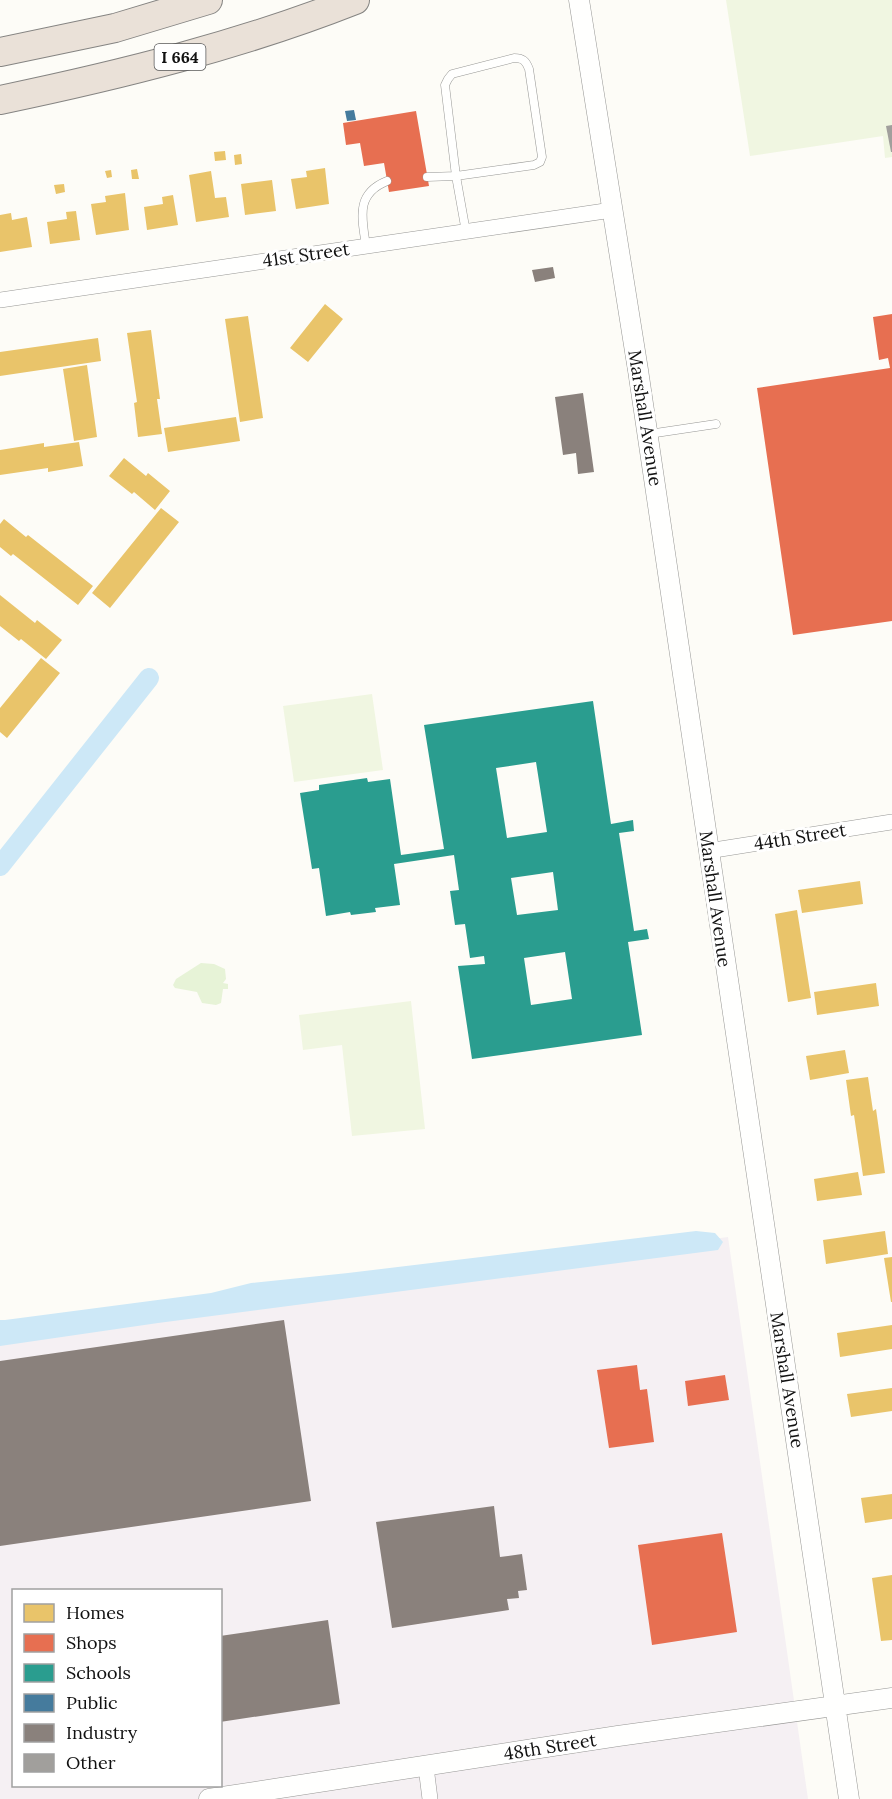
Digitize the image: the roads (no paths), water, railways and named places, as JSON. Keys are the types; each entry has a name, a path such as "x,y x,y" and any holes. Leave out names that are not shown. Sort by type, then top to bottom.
{"highway":[{"name":"I 664","path":"0,52 115,28 208,0"},
{"name":"I 664","path":"0,100 81,83 175,59 355,0"}],"street":[{"name":"Marshall Avenue","path":"579,0 648,435 849,1799"},
{"name":"41st Street","path":"0,300 612,210"},
{"name":"44th Street","path":"708,851 892,822"},
{"name":"48th Street","path":"209,1799 618,1736 892,1698"},
{"path":"426,1767 430,1799"}],"lane":[{"path":"427,177 456,176 534,165 540,162 542,157 526,62 521,58 514,58 452,74 445,85 456,176 466,231"},
{"path":"366,246 362,212 364,201 375,186 387,181"},
{"path":"648,435 716,424"}],"water":[{"path":"696,1231 715,1233 723,1242 718,1250 158,1323 0,1346 0,1320 211,1293 251,1283"}],"waterway":[{"path":"0,866 149,678"}]}
